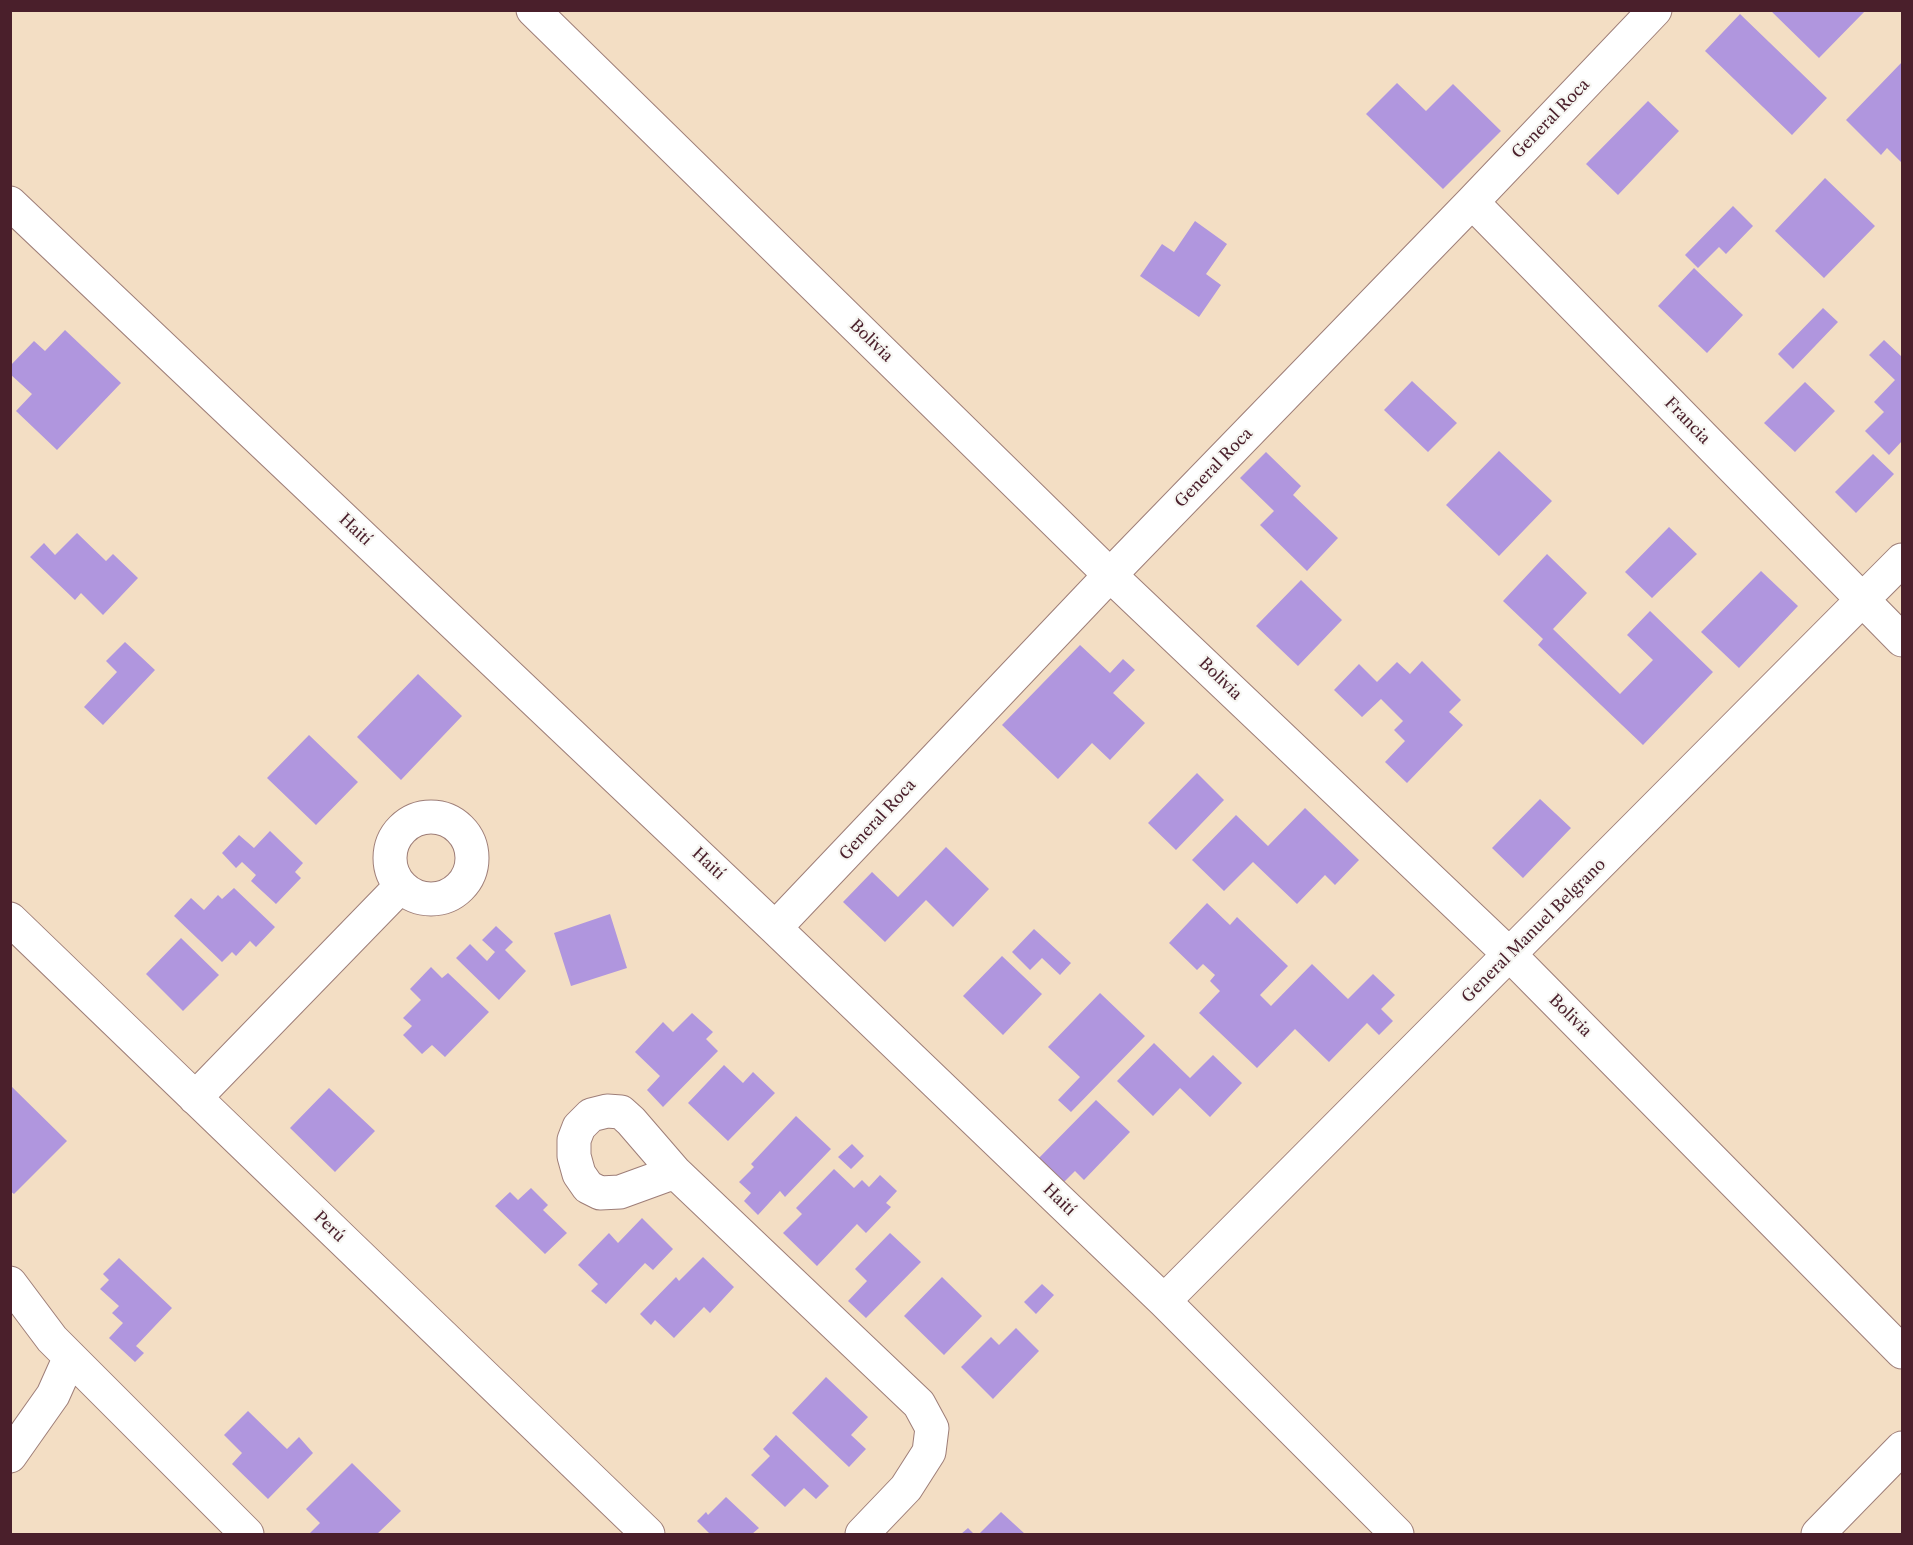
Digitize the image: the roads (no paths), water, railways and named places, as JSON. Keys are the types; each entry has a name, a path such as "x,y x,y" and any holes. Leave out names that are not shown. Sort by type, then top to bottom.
{"street":[{"name":"Bolivia","path":"533,10 1110,575 1510,955 1902,1352"},
{"name":"General Roca","path":"775,928 1110,575 1655,10"},
{"name":"Francia","path":"1472,202 1902,640"},
{"name":"Haití","path":"10,203 775,928 1164,1301 1397,1534"},
{"name":"General Manuel Belgrano","path":"1164,1301 1902,560"},
{"path":"195,1098 400,887"},
{"name":"Perú","path":"10,919 648,1534"},
{"path":"675,1172 919,1404 932,1428 928,1452 906,1488 862,1534"},
{"path":"10,1283 52,1339 247,1534"},
{"path":"10,1456 53,1395 70,1356"},
{"path":"1818,1534 1902,1448"}]}
